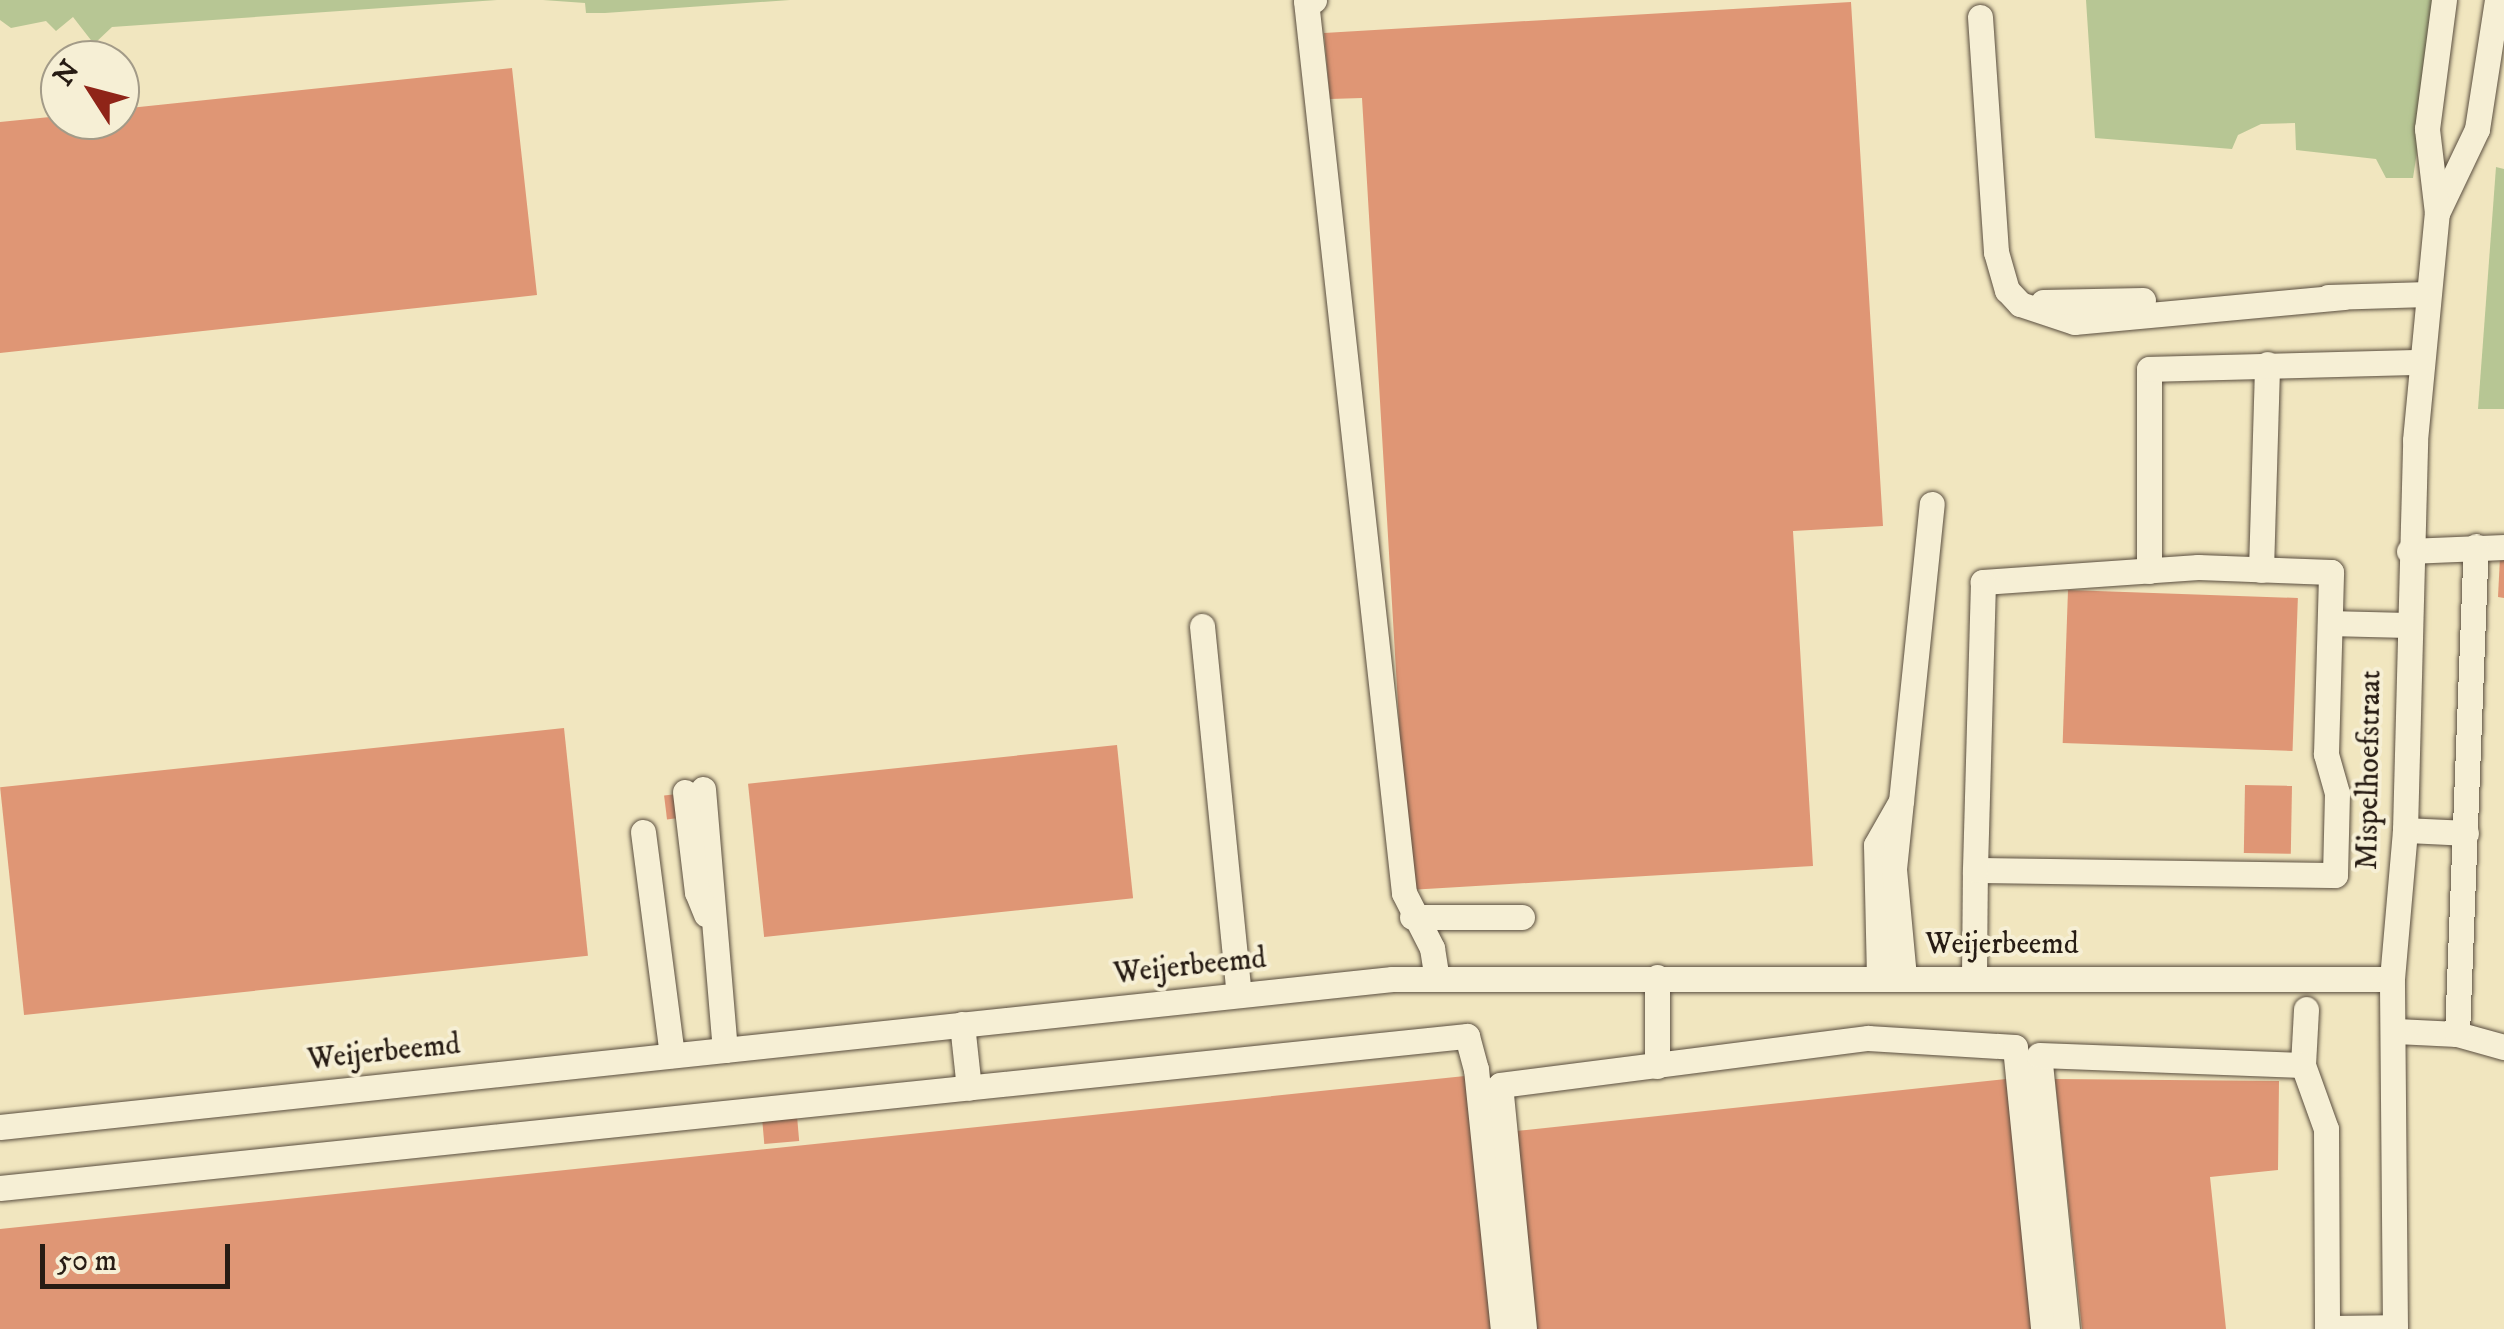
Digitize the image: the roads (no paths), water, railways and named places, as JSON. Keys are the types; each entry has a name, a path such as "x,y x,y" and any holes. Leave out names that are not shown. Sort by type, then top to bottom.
{"street":[{"path":"1314,0 1306,0 1404,892 1436,978"},
{"name":"Mispelhoefstraat","path":"2395,1328 2396,1031 2392,979 2404,830 2409,551 2421,362 2438,212 2427,129 2444,0"},
{"name":"Mispelhoefstraat","path":"2438,212 2477,129 2497,0"},
{"path":"1980,17 2000,270 2026,298 2046,303 2428,294"},
{"path":"2149,570 2149,369 2421,362"},
{"path":"2261,570 2268,364"},
{"path":"1892,977 1894,869 1932,504"},
{"path":"2457,1034 2476,546"},
{"path":"2409,551 2504,547"},
{"path":"1974,977 1975,870 1983,582 2149,570 2331,572 2326,754 2337,792 2335,875 1975,870"},
{"path":"2330,623 2406,626"},
{"path":"1202,626 1239,994"},
{"path":"694,791 716,934 725,1050"},
{"path":"2404,830 2466,832"},
{"path":"652,831 652,914 672,1054"},
{"path":"1656,1066 1657,977"},
{"name":"Weijerbeemd","path":"0,1126 1239,994 1436,978 2392,979"},
{"path":"2306,1009 2303,1065 2326,1129 2327,1328 2395,1328"},
{"path":"955,1025 962,1089"},
{"path":"2396,1031 2457,1034 2504,1047"},
{"path":"0,1188 1467,1036 1503,1329"},
{"path":"1524,1329 1500,1086 1868,1038 2014,1046 2043,1329"},
{"path":"2068,1329 2040,1054 2303,1065"}]}
